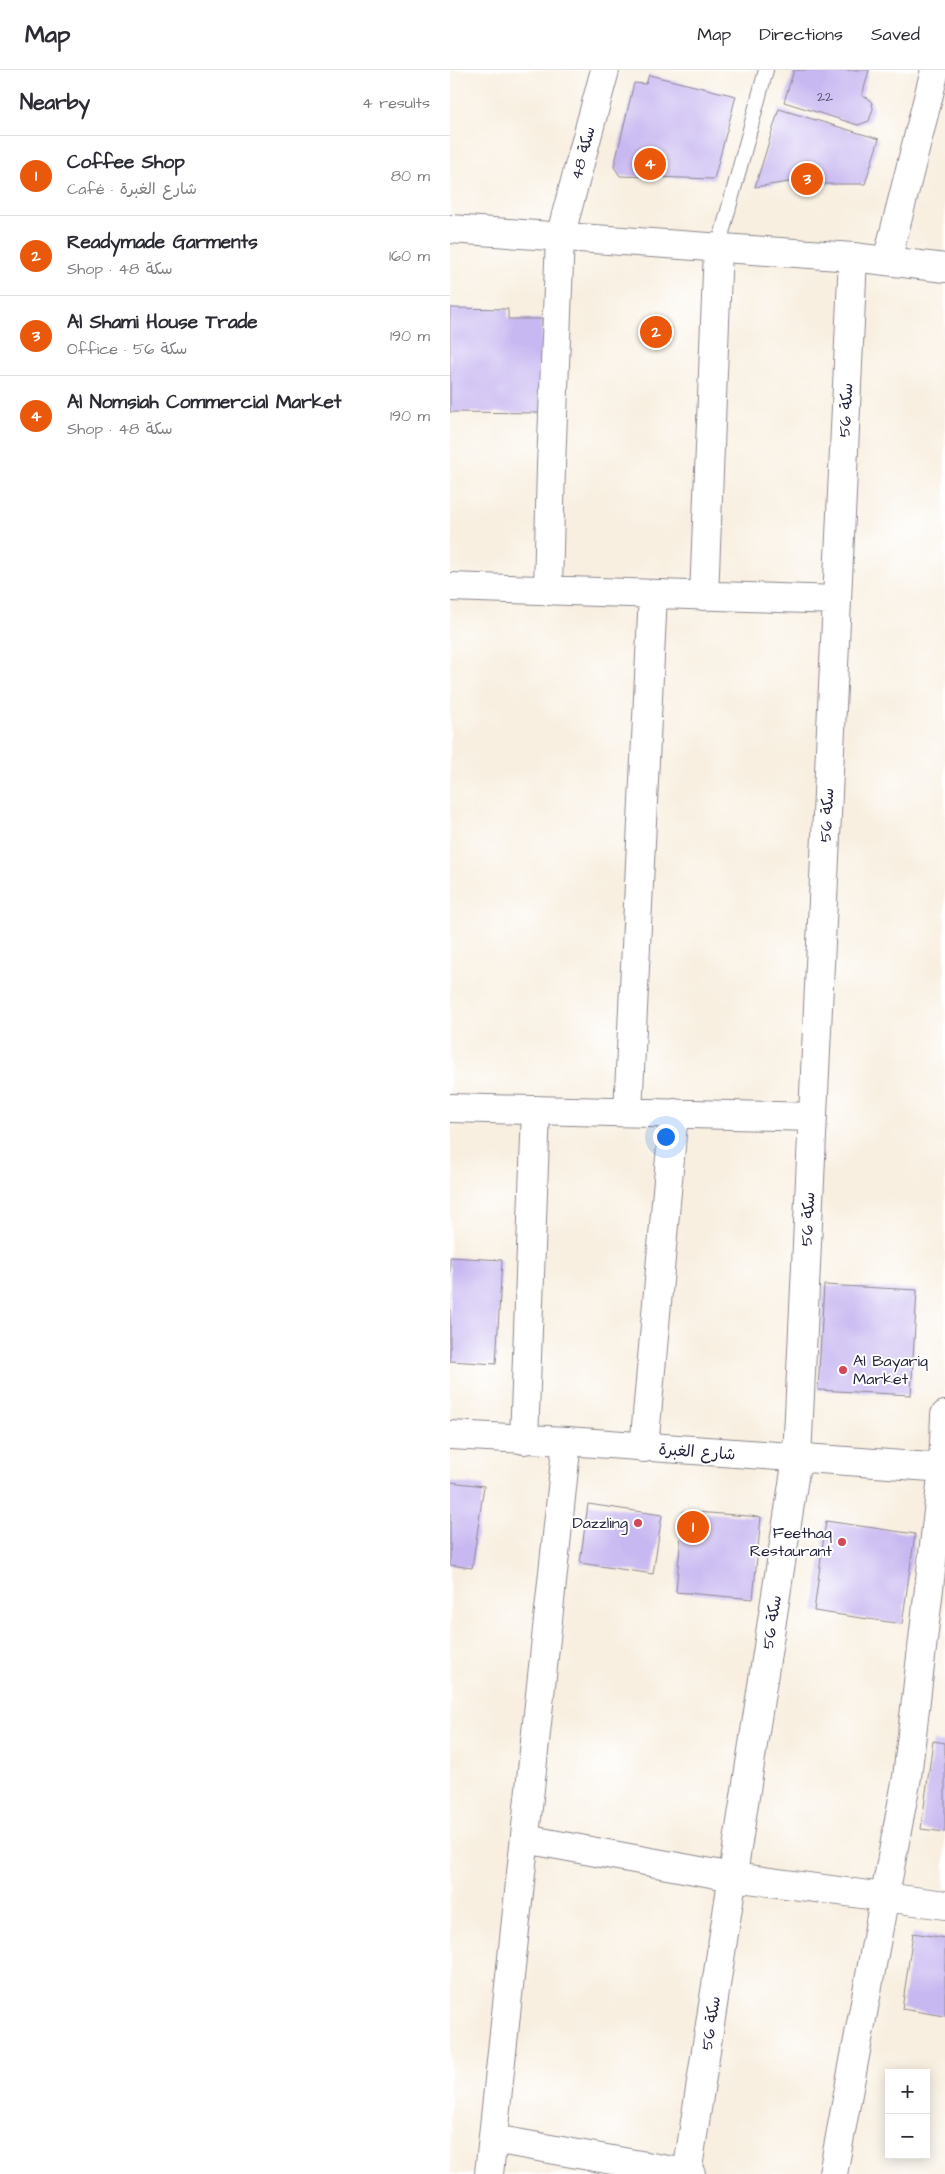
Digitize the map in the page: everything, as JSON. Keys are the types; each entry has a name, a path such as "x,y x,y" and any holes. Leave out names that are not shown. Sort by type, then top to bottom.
{"street":[{"name":"سكة 48","path":"548,591 560,237 605,70"},
{"path":"887,261 935,70"},
{"path":"450,229 853,257 945,268"},
{"path":"704,596 718,248"},
{"name":"سكة 56","path":"689,2174 797,1458 853,257"},
{"path":"450,587 837,600"},
{"path":"628,1112 653,594"},
{"path":"450,1108 813,1117"},
{"path":"524,1440 536,1110"},
{"path":"644,1448 674,1113"},
{"path":"833,2174 907,1777 944,1468 945,1416"},
{"name":"شارع الغبرة","path":"450,1435 567,1441 944,1468"},
{"path":"489,2174 567,1441"},
{"path":"525,1838 733,1877 945,1905"},
{"path":"493,2139 689,2174"}],"lane":[{"path":"718,248 766,70"}],"building":[{"path":"794,70 869,70 862,96 868,98 872,103 873,109 869,121 858,125 784,102"},
{"path":"649,75 736,96 714,179 620,176 614,167 634,83 646,84"},
{"path":"779,109 879,139 865,184 819,184 815,189 795,185 796,181 755,187"},
{"path":"450,308 508,309 508,319 542,319 542,413 450,412"},
{"path":"450,1257 502,1260 496,1364 450,1361"},
{"path":"824,1285 917,1290 911,1395 818,1390"},
{"path":"450,1482 484,1486 472,1568 450,1565"},
{"path":"588,1504 662,1515 653,1574 580,1563"},
{"path":"683,1511 761,1517 753,1599 676,1592"},
{"path":"826,1521 915,1534 902,1624 814,1611"},
{"path":"933,1741 945,1743 945,1832 921,1829"},
{"path":"913,1933 945,1938 945,2016 902,2009"}],"place":[{"name":"Al Nomsiah Commercial Market","path":"650,164"},
{"name":"Al Shami House Trade","path":"807,179"},
{"name":"Readymade Garments","path":"656,332"},
{"name":"Al Bayariq Market","path":"843,1370"},
{"name":"Dazzling","path":"638,1523"},
{"name":"Coffee Shop","path":"693,1527"},
{"name":"Feethaq Restaurant","path":"842,1542"}]}
